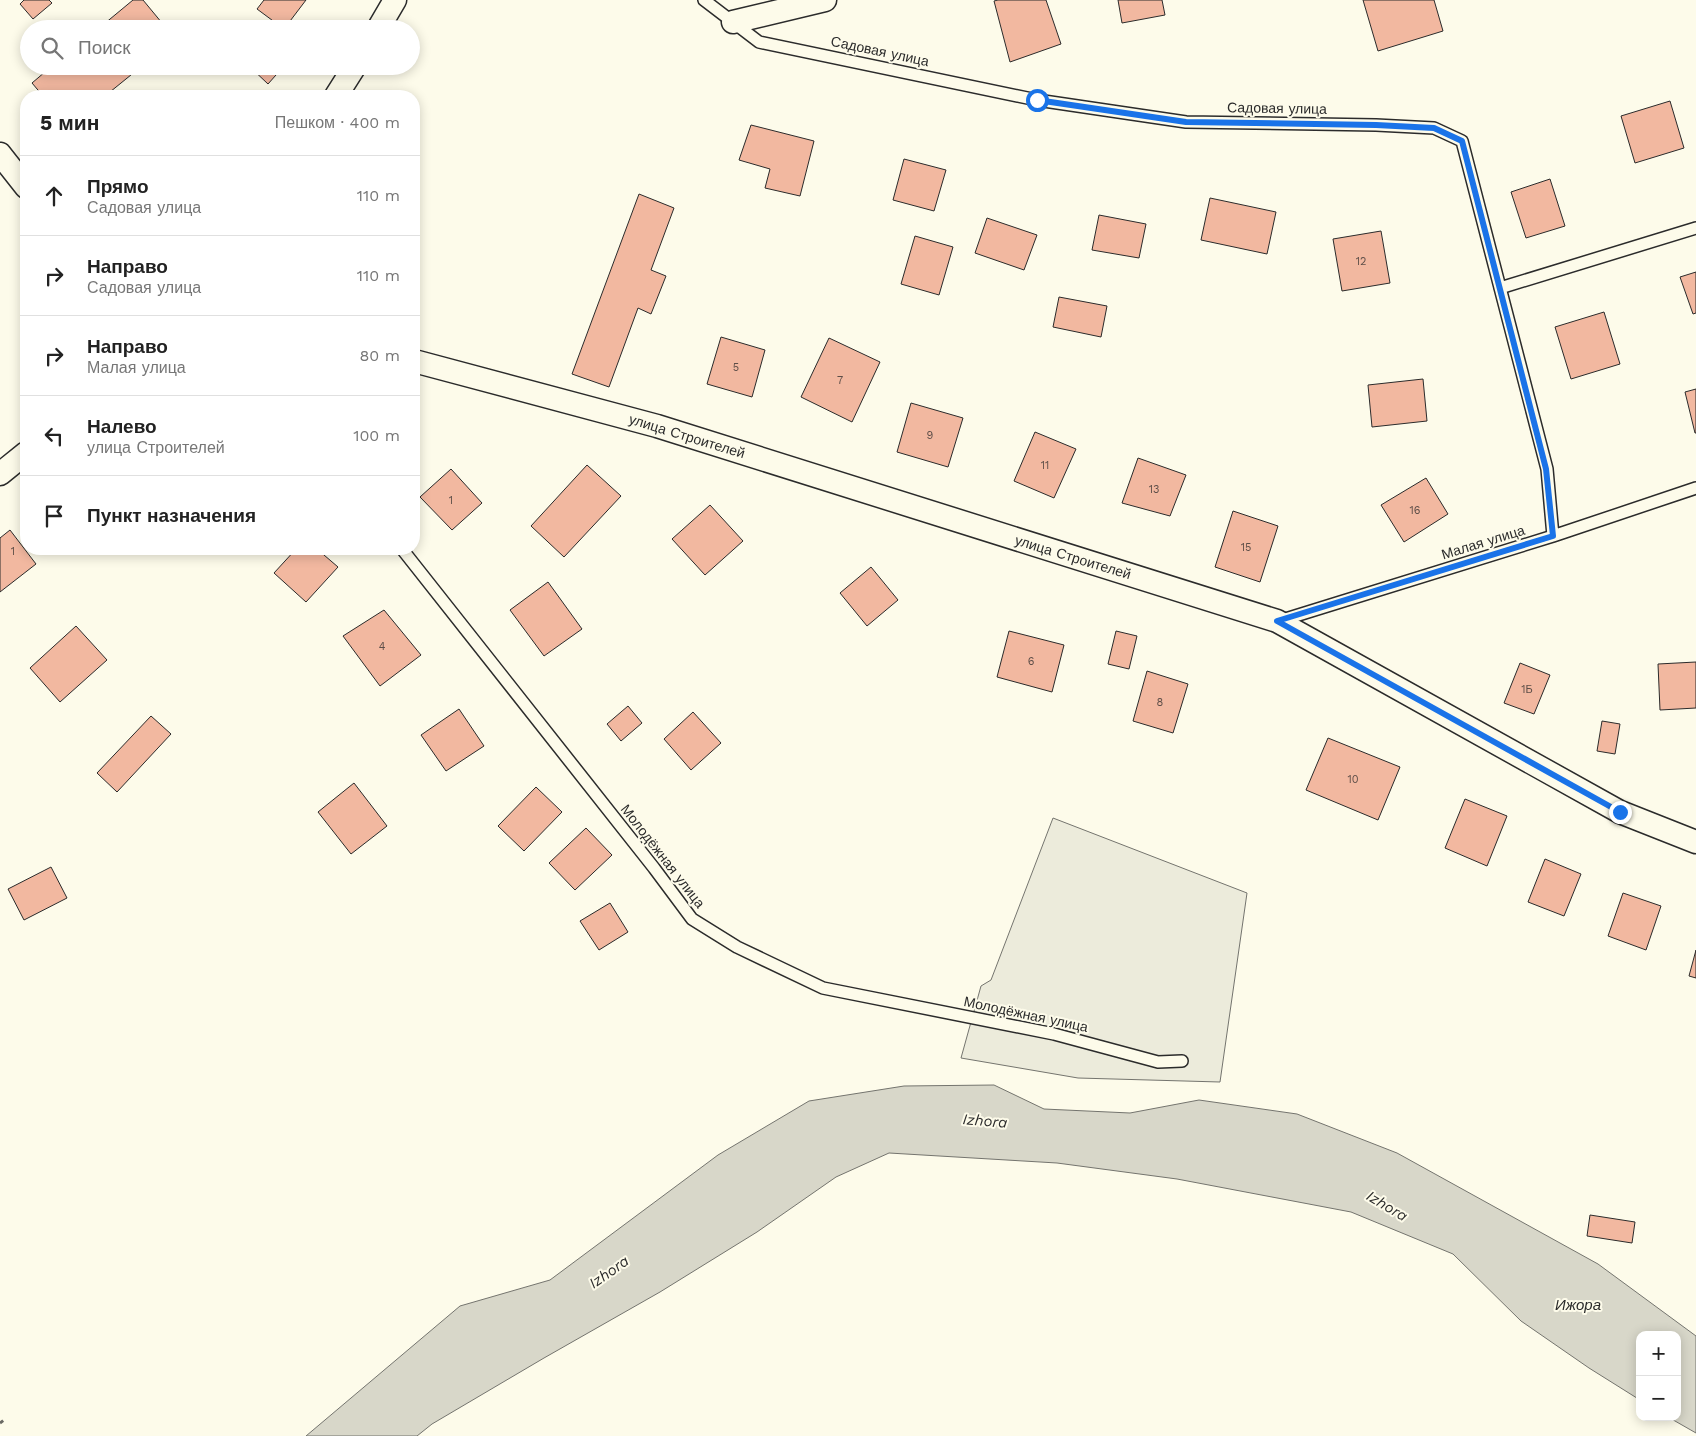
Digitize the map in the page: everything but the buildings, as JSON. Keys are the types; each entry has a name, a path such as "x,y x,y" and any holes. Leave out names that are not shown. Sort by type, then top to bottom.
{"street":[{"path":"383,20 395,0"},
{"path":"732,22 825,0"},
{"path":"340,90 349,75"},
{"path":"0,154 20,179"},
{"name":"улица Строителей","path":"420,363 657,426 1277,621 1620,812 1696,842"},
{"path":"0,474 20,457"}],"lane":[{"name":"Садовая улица","path":"704,0 759,42 1037,100 1186,122 1376,125 1434,128 1462,141 1546,469 1553,536"},
{"path":"1500,288 1696,228"},
{"name":"Малая улица","path":"1277,621 1553,536 1696,488"},
{"name":"Молодёжная улица","path":"407,555 654,868 692,919 737,947 822,988 1054,1034 1158,1062 1182,1061"}],"path":[{"path":"0,1423 4,1420"}],"shaded area":[{"path":"1053,818 1247,893 1220,1082 1078,1078 961,1058 981,986 991,980"}],"water":[{"name":"Ижора","path":"994,1085 1044,1109 1130,1113 1199,1100 1297,1114 1397,1153 1598,1264 1696,1336 1696,1433 1675,1421 1681,1421 1681,1331 1636,1331 1636,1397 1521,1321 1453,1254 1351,1212 1177,1179 1057,1163 889,1153 836,1177 757,1232 660,1292 432,1424 417,1436 306,1436 460,1306 550,1280 718,1155 809,1101 904,1086"}],"route":[{"path":"1037,100 1186,122 1376,125 1434,128 1462,141 1546,469 1553,536 1277,621 1620,812"}],"water label":[{"name":"Izhora","path":"985,1121"},
{"name":"Izhora","path":"1387,1206"},
{"name":"Izhora","path":"609,1272"}]}
